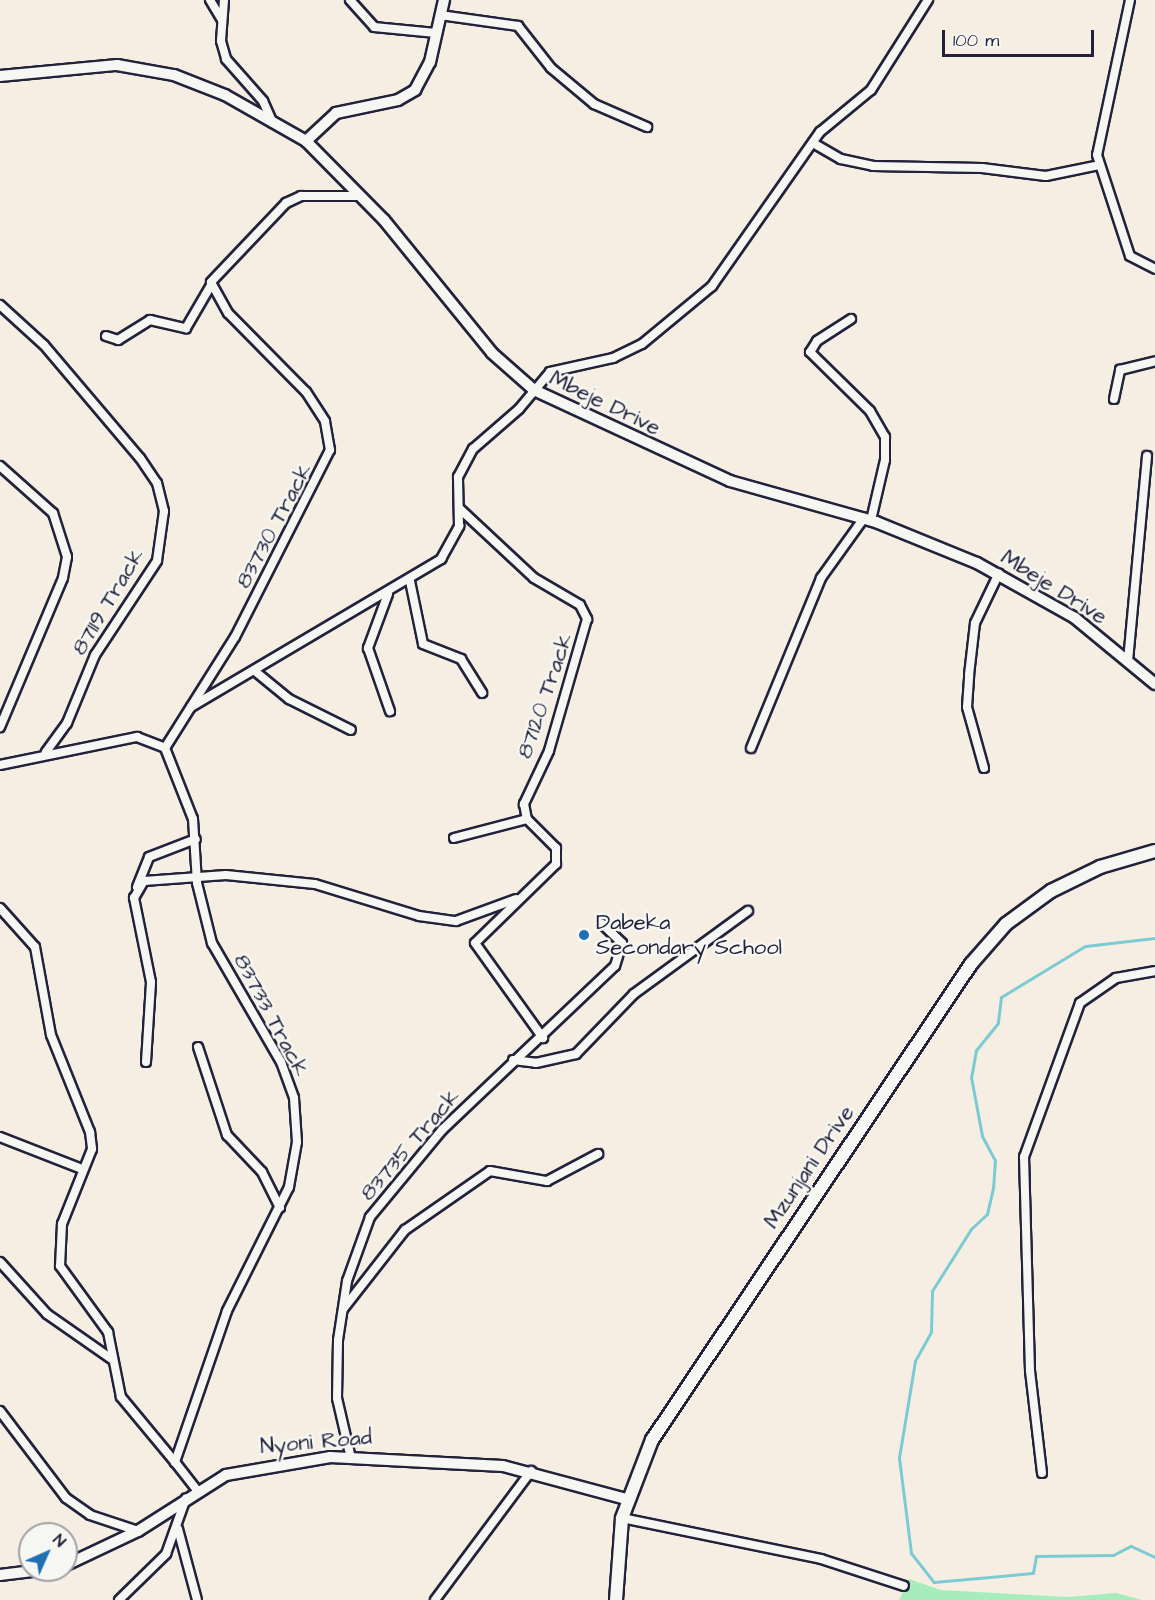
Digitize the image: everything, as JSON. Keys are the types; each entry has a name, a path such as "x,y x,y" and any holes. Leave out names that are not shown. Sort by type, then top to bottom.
{"main road":[{"name":"Mzunjani Drive","path":"616,1600 622,1518 626,1499 670,1413 987,944 1051,891 1100,867 1155,851"}],"street":[{"path":"210,0 222,20"},
{"path":"224,0 222,20 226,59 263,101 273,123"},
{"path":"350,0 374,27 436,33"},
{"path":"306,141 336,113 398,100 415,90 425,75 444,0"},
{"path":"191,707 256,672 410,581 449,549 460,509 460,468 550,372 613,358 642,344 694,303 727,271 813,143 871,90 928,0"},
{"path":"1130,0 1118,76 1097,147 1099,165 1130,256 1155,269"},
{"path":"440,15 518,26 551,68 594,104 647,127"},
{"name":"Mbeje Drive","path":"0,76 94,64 151,69 225,95 306,141 360,196 492,353 534,390 730,481 867,519 999,573 1075,618 1155,684"},
{"path":"813,143 842,159 873,166 982,168 1046,176 1099,165"},
{"path":"106,336 118,340 150,320 186,328 222,264 286,203 301,196 360,196"},
{"name":"83730 Track","path":"165,748 236,637 330,450 325,421 306,392 210,287"},
{"name":"87119 Track","path":"0,305 44,345 140,458 157,483 164,511 157,561 100,645 67,723 46,752"},
{"path":"751,748 825,570 867,519 885,460 885,437 870,411 810,352 817,341 851,319"},
{"path":"1114,399 1120,370 1155,361"},
{"path":"1128,660 1147,456"},
{"path":"0,466 53,513 67,557 63,578 0,727"},
{"name":"87120 Track","path":"460,509 534,578 580,605 587,620 549,751 524,804 527,819"},
{"path":"984,768 968,707 970,664 975,623 999,573"},
{"path":"410,581 423,644 461,659 482,693"},
{"path":"388,594 368,648 390,711"},
{"path":"256,672 290,699 351,730"},
{"path":"0,765 46,752 137,737 165,748"},
{"name":"83733 Track","path":"165,748 196,839 196,877 213,943 281,1062 294,1098 296,1154 280,1208 227,1311 176,1462"},
{"path":"454,838 527,819 551,839 558,857 475,947 543,1038"},
{"path":"146,1062 151,982 135,906 137,887 149,857 196,839"},
{"path":"137,887 151,879 196,877 315,884 419,916 456,921 525,895"},
{"path":"0,908 35,946 51,1035 90,1132 92,1149 82,1169 62,1224 60,1266 108,1332 121,1397 198,1491"},
{"path":"513,1060 536,1063 576,1054 634,994 748,911"},
{"name":"83735 Track","path":"350,1454 336,1383 341,1312 359,1242 382,1198 513,1060 543,1038 621,956 622,943 602,924"},
{"path":"1042,1473 1030,1371 1024,1157 1080,1003 1116,978 1155,971"},
{"path":"198,1047 223,1127 268,1180 280,1208"},
{"path":"0,1137 82,1169"},
{"path":"341,1312 405,1230 490,1171 547,1181 598,1154"},
{"path":"0,1262 47,1314 113,1360"},
{"path":"0,1411 66,1498 90,1515 138,1531"},
{"name":"Nyoni Road","path":"78,1559 138,1531 198,1491 245,1469 350,1454 531,1471 626,1499"},
{"path":"435,1600 531,1471"},
{"path":"119,1600 159,1564 178,1529 186,1498"},
{"path":"622,1518 821,1559 904,1586"},
{"path":"178,1529 197,1600"},
{"path":"0,1575 18,1573"}],"green space":[{"path":"909,1579 941,1590 1068,1597 1116,1593 1142,1600 899,1600"}],"waterway":[{"path":"1155,938 1085,946 1001,997 998,1023 976,1050 971,1077 982,1136 995,1160 993,1188 987,1214 971,1229 932,1291 931,1332 915,1361 899,1458 911,1553 934,1582 1033,1573 1036,1556 1113,1555 1131,1546 1155,1557"}],"place":[{"name":"Dabeka Secondary School","path":"584,935"}]}
